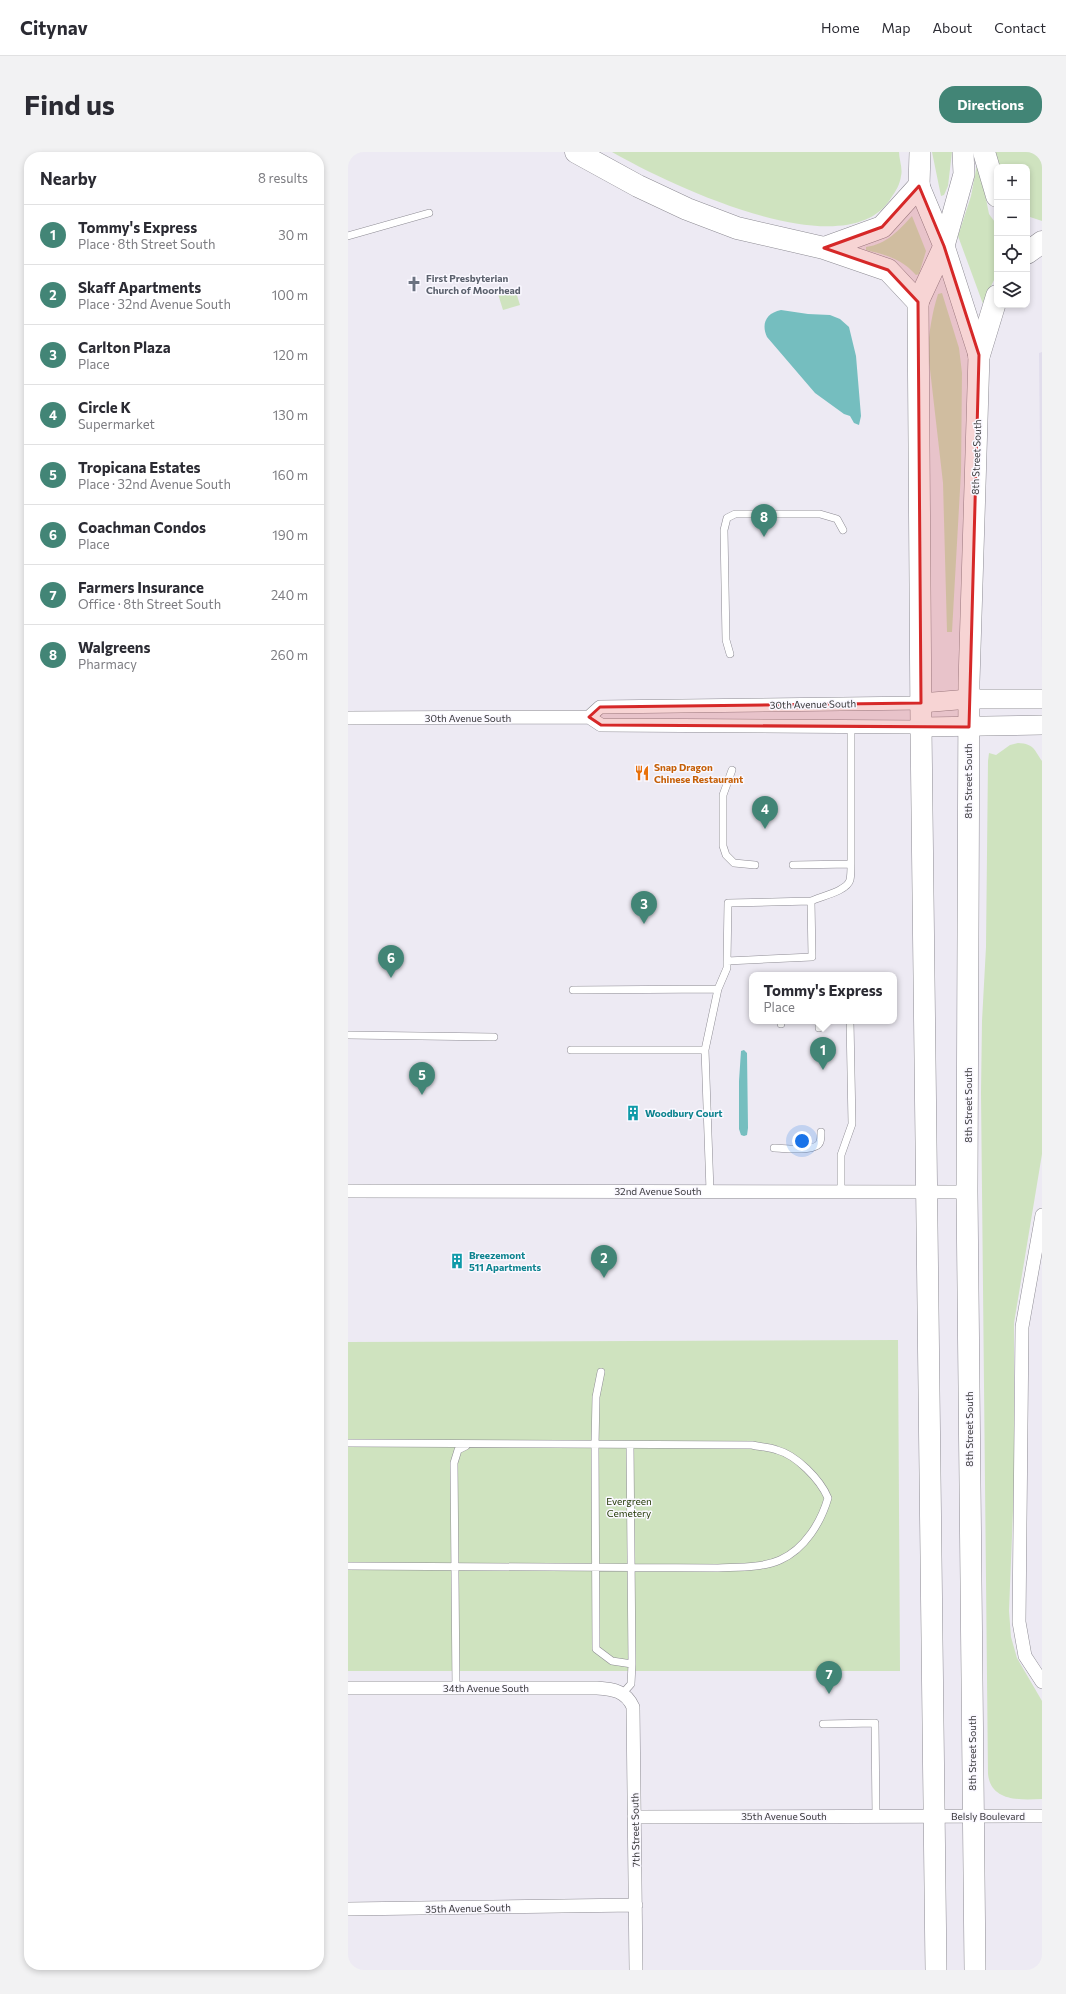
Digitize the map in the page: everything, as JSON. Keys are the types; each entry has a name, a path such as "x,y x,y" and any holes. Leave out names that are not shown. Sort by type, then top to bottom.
{"highway":[{"path":"576,152 638,186 687,209 737,228 824,248 888,270 918,302"},
{"path":"984,152 994,186"},
{"path":"824,248 882,227 919,186"},
{"path":"1030,231 1042,235"},
{"path":"1030,251 1042,242"},
{"path":"979,356 994,306"}],"main road":[{"name":"8th Street South","path":"920,152 919,186 944,246 979,356 968,699 967,1192 972,1817 975,1970"},
{"path":"936,1970 933,1816 928,1192 921,727 918,302 944,246 964,174 963,152"}],"street":[{"name":"30th Avenue South","path":"589,717 600,707 921,703 968,699 1042,699"},
{"path":"731,706 731,727"},
{"name":"30th Avenue South","path":"348,718 589,717 601,725 731,727 968,727 1042,725"},
{"name":"32nd Avenue South","path":"348,1191 967,1192"},
{"path":"1042,1215 1022,1327 1019,1614 1025,1656 1042,1682"},
{"name":"34th Avenue South","path":"348,1688 597,1688 610,1689 623,1693"},
{"name":"7th Street South","path":"623,1693 630,1699 633,1707 636,1970"},
{"name":"35th Avenue South","path":"634,1817 933,1816"},
{"name":"Belsly Boulevard","path":"933,1816 1042,1816"},
{"name":"35th Avenue South","path":"348,1909 636,1905"}],"lane":[{"path":"348,236 429,213"},
{"path":"730,654 726,640 724,530 727,518 735,514 820,514 836,519 843,530"},
{"path":"710,1191 705,1050 718,989 727,968 728,903 812,901 825,894 840,891 850,881 852,726"},
{"path":"732,770 723,795 723,846 726,855 734,863 755,865"},
{"path":"793,865 851,864"},
{"path":"727,961 812,957 812,901"},
{"path":"573,990 718,989"},
{"path":"841,1192 841,1155 852,1124 850,1024"},
{"path":"348,1035 494,1037"},
{"path":"571,1050 705,1050"},
{"path":"774,1148 809,1149 817,1147 820,1142 821,1132"},
{"path":"601,1372 596,1397 595,1445 596,1649 612,1661 632,1664"},
{"path":"348,1443 468,1445 752,1445 778,1450 805,1467 824,1487 828,1498 824,1514 805,1542 780,1560 755,1566 718,1568 348,1566"},
{"path":"456,1688 454,1463 458,1450 468,1445"},
{"path":"623,1693 631,1684 632,1664 630,1445"},
{"path":"823,1724 875,1723 876,1816"}],"highlighted area":[{"path":"919,186 944,246 979,355 969,727 601,725 589,717 600,707 921,703 918,302 888,270 824,248 882,227"}],"shaded area":[{"path":"1042,352 1042,668 1039,353"}],"green space":[{"path":"612,152 899,152 901,173 899,185 891,198 869,218 836,226 798,224 755,214 712,199 672,183"},
{"path":"932,152 952,152 948,186 944,195 941,196"},
{"path":"995,152 1042,152 1042,221 1030,217 1030,164 997,164"},
{"path":"979,163 989,214 994,221 994,280 987,304 983,304 958,236 971,196 977,164"},
{"path":"912,216 926,251 919,274 916,275 899,261 866,250 866,247 880,243 892,236"},
{"path":"515,289 520,305 503,310 498,294"},
{"path":"942,293 959,348 962,373 961,472 952,632 947,632 943,483 928,352 934,308 938,294"},
{"path":"1018,743 1031,746 1042,761 1042,1154 1014,1323 1014,1486 1009,1611 1011,1637 1017,1658 1042,1701 1042,1799 1016,1799 1001,1794 995,1790 990,1783 988,1774 981,1093 982,1021 986,947 988,761 989,753 996,755 1010,745"},
{"name":"Evergreen Cemetery","path":"898,1340 900,1671 348,1671 348,1342"}],"water":[{"path":"781,310 808,314 830,315 840,319 849,327 856,356 861,416 859,425 854,423 850,416 844,414 815,393 767,337 765,332 765,324 768,316"},
{"path":"744,1050 747,1053 748,1128 747,1135 744,1136 741,1135 739,1129 739,1081 741,1051"}],"place":[{"name":"First Presbyterian Church of Moorhead","path":"414,284"},
{"name":"Walgreens","path":"764,537"},
{"name":"Snap Dragon Chinese Restaurant","path":"642,773"},
{"name":"Circle K","path":"765,829"},
{"name":"Carlton Plaza","path":"644,924"},
{"name":"Coachman Condos","path":"391,978"},
{"name":"Tommy's Express","path":"823,1070"},
{"name":"Tropicana Estates","path":"422,1095"},
{"name":"Woodbury Court","path":"633,1113"},
{"name":"Breezemont 511 Apartments","path":"457,1261"},
{"name":"Skaff Apartments","path":"604,1278"},
{"name":"Farmers Insurance","path":"829,1694"}]}
